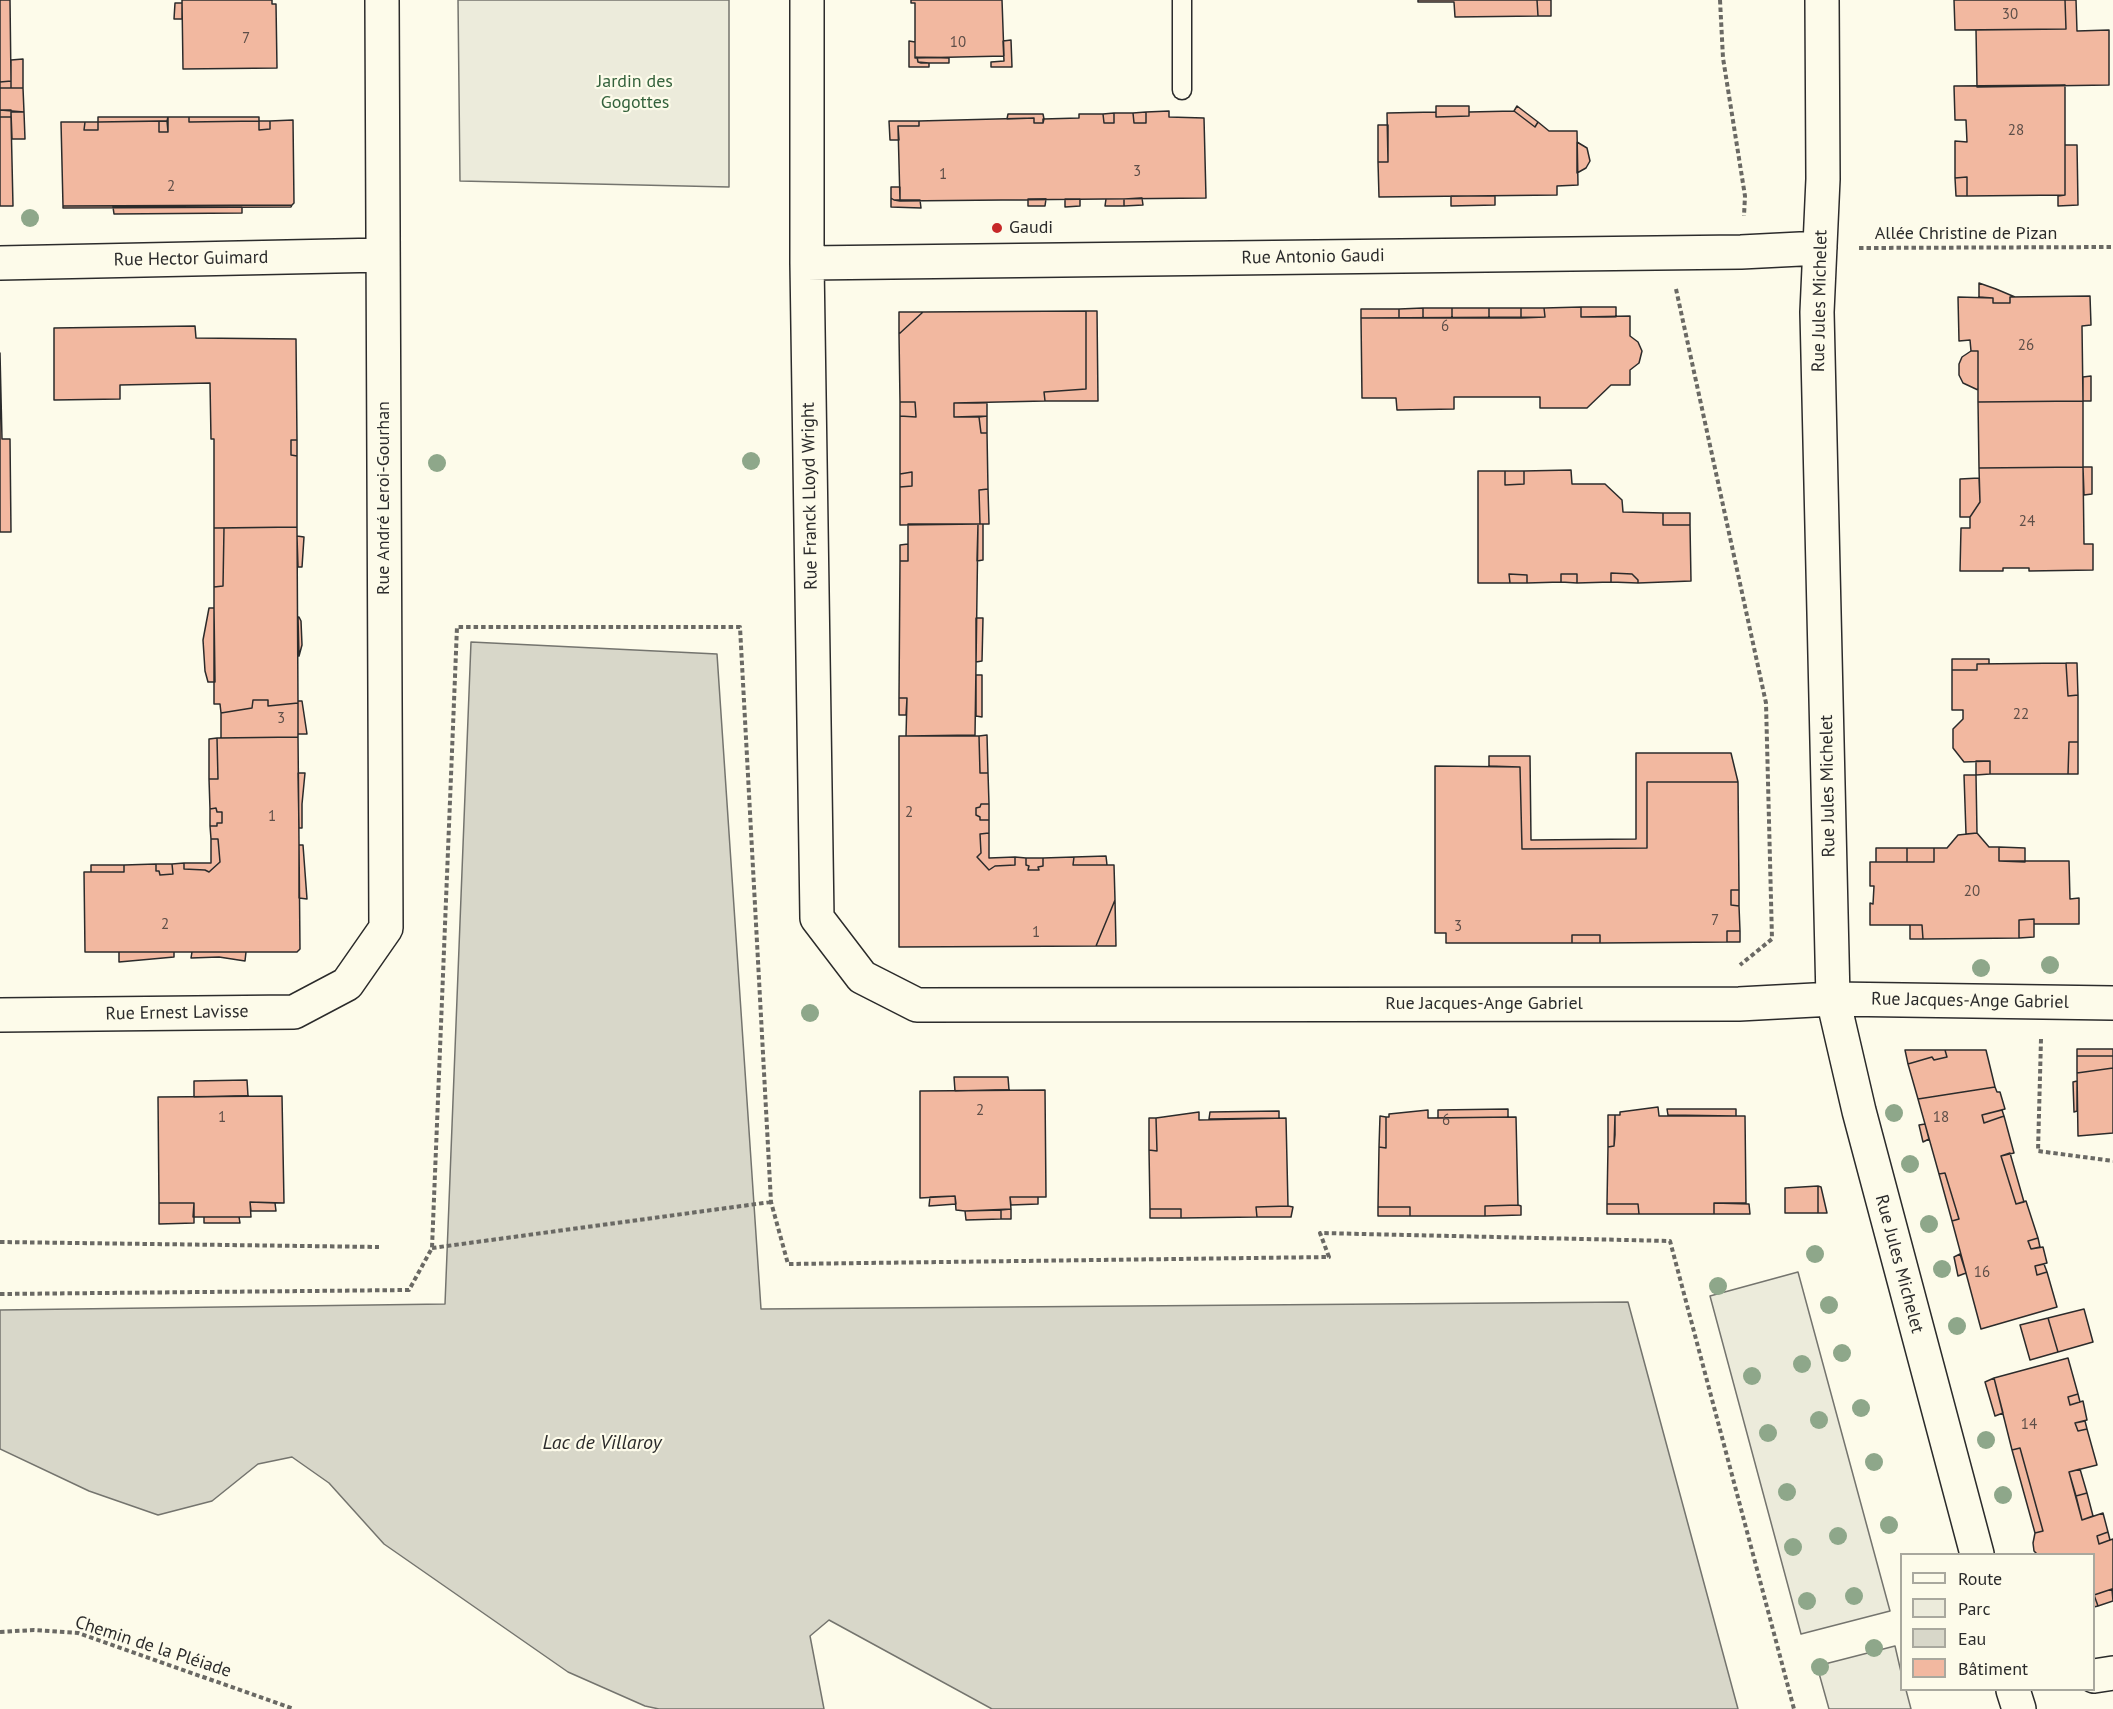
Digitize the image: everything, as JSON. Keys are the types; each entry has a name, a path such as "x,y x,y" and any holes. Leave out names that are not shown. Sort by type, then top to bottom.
{"street":[{"name":"Rue André Leroi-Gourhan","path":"347,984 386,928 382,0"},
{"name":"Rue Franck Lloyd Wright","path":"807,0 807,263 817,918 862,977"},
{"name":"Rue Jules Michelet","path":"1822,0 1823,179 1817,324 1833,999 1859,1111 1977,1553"},
{"name":"Rue Antonio Gaudi","path":"807,263 1741,252 1820,248"},
{"name":"Rue Hector Guimard","path":"0,263 383,255"},
{"name":"Rue Jacques-Ange Gabriel","path":"862,977 917,1005 1738,1004 1833,999 2113,1003"},
{"name":"Rue Ernest Lavisse","path":"0,1015 294,1012 347,984"},
{"path":"2095,1676 2113,1673"},
{"path":"2014,1691 2019,1709"}],"lane":[{"path":"1182,0 1182,90"}],"path":[{"path":"1720,0 1723,58 1745,196 1741,252"},
{"name":"Allée Christine de Pizan","path":"1820,248 2113,247"},
{"path":"1668,253 1766,703 1772,939 1733,971 1738,1004"},
{"path":"0,1294 409,1290 432,1248 457,627 740,627 771,1202 788,1264 1329,1257 1320,1233 1670,1241 1794,1709"},
{"path":"2043,1002 2038,1151 2113,1161"},
{"path":"432,1248 771,1202"},
{"path":"0,1242 379,1247"},
{"name":"Chemin de la Pléiade","path":"0,1632 34,1630 78,1633 294,1709"}],"green space":[{"name":"Jardin des Gogottes","path":"458,0 729,0 729,187 460,181"},
{"path":"1798,1272 1890,1611 1801,1634 1710,1296"},
{"path":"1895,1646 1900,1668 1900,1691 1906,1691 1911,1709 1829,1709 1817,1666"}],"water":[{"name":"Lac de Villaroy","path":"471,642 717,654 761,1309 1628,1302 1738,1709 992,1709 829,1620 810,1636 824,1709 659,1709 645,1706 568,1672 384,1544 329,1483 292,1457 258,1464 212,1501 158,1515 89,1491 0,1449 0,1310 445,1304"}],"building":[{"path":"0,0 10,0 11,81 0,82"},
{"path":"182,0 272,0 272,4 276,4 277,68 183,69"},
{"path":"911,0 1002,0 1004,56 915,58 915,3 911,3"},
{"path":"1418,0 1537,0 1538,16 1455,17 1454,2 1418,2"},
{"path":"1537,0 1551,0 1551,16 1538,16"},
{"path":"1954,0 2065,0 2066,29 1955,30"},
{"path":"2065,0 2076,0 2077,31 2109,30 2109,85 1977,87 1976,30 2066,29"},
{"path":"175,3 182,3 182,19 174,19"},
{"path":"1011,40 1012,67 991,67 991,62 1004,61 1003,41"},
{"path":"909,41 915,42 915,58 917,57 918,62 929,63 929,67 909,67"},
{"path":"917,57 949,58 949,63 921,63 918,62"},
{"path":"23,59 23,88 11,88 11,60"},
{"path":"11,81 11,88 0,88 0,82"},
{"path":"2065,85 2065,195 1967,196 1967,177 1955,178 1955,141 1967,142 1966,120 1955,120 1954,86"},
{"path":"0,88 23,88 24,112 0,110"},
{"path":"1436,106 1469,106 1469,116 1436,117"},
{"path":"1517,106 1538,122 1535,127 1514,111"},
{"path":"0,110 11,110 11,117 0,117"},
{"path":"1169,111 1169,117 1204,118 1206,198 900,201 898,126 919,126 919,121 1034,118 1034,123 1043,123 1043,119 1079,118 1079,114 1103,114 1104,123 1114,123 1114,113 1133,113 1134,123 1146,123 1146,112"},
{"path":"1514,111 1535,127 1538,122 1549,131 1577,131 1578,185 1557,186 1557,195 1379,197 1378,162 1388,162 1387,113 1436,112 1436,117 1469,116 1469,112"},
{"path":"11,112 24,112 25,139 12,139"},
{"path":"1146,112 1146,123 1134,123 1133,113"},
{"path":"1114,113 1114,123 1104,123 1103,114"},
{"path":"1008,114 1043,114 1044,119 1043,123 1034,123 1034,118 1007,119"},
{"path":"0,117 11,117 13,206 0,206"},
{"path":"98,117 168,117 167,121 98,122"},
{"path":"168,117 189,117 189,122 259,121 259,130 270,129 270,121 293,120 294,203 292,205 63,206 61,122 85,122 84,130 98,130 98,122 159,121 159,132 168,132"},
{"path":"189,117 259,117 259,121 189,122"},
{"path":"159,121 167,121 168,132 159,132"},
{"path":"259,121 270,121 270,129 259,130"},
{"path":"889,121 919,121 919,126 898,126 899,140 890,140"},
{"path":"85,122 98,122 98,130 84,130"},
{"path":"1378,125 1388,125 1388,162 1378,162"},
{"path":"1577,142 1587,148 1590,161 1586,168 1577,173"},
{"path":"2065,145 2077,145 2078,205 2058,206 2058,196 2065,195"},
{"path":"1967,177 1967,196 1956,196 1955,178"},
{"path":"891,187 900,187 900,201 891,198"},
{"path":"1451,196 1495,196 1495,205 1451,206"},
{"path":"891,198 920,200 921,208 891,207"},
{"path":"1142,198 1143,205 1124,206 1124,199"},
{"path":"1028,199 1046,199 1045,206 1028,206"},
{"path":"1065,199 1080,199 1080,206 1065,207"},
{"path":"1106,199 1124,199 1124,206 1105,206"},
{"path":"292,205 291,207 63,208 63,206"},
{"path":"113,207 242,207 242,213 114,214"},
{"path":"1979,283 2015,297 2010,297 2010,303 1993,303 1993,298 1979,297"},
{"path":"2090,296 2091,325 2082,326 2083,401 1978,402 1978,351 1971,351 1970,340 1959,341 1958,297 1993,298 1993,303 2010,303 2010,297"},
{"path":"1581,307 1581,317 1630,316 1630,336 1638,342 1642,351 1639,363 1630,370 1630,385 1611,385 1587,408 1540,408 1540,397 1454,397 1454,409 1397,410 1396,398 1362,398 1361,318 1545,317 1544,308"},
{"path":"1581,307 1616,307 1616,317 1581,317"},
{"path":"1423,308 1452,308 1452,318 1423,318"},
{"path":"1423,308 1423,318 1399,318 1399,309"},
{"path":"1452,308 1489,308 1489,318 1452,318"},
{"path":"1489,308 1521,308 1521,318 1489,318"},
{"path":"1521,308 1544,308 1545,317 1521,318"},
{"path":"1361,309 1399,309 1399,318 1361,318"},
{"path":"1086,311 1097,311 1098,401 1045,401 1044,392 1086,389"},
{"path":"1086,311 1086,389 1044,392 1045,401 954,403 954,417 979,417 981,433 987,433 988,489 979,490 980,524 900,525 900,487 912,486 912,472 900,474 900,416 916,417 915,402 900,402 899,334 923,312"},
{"path":"899,312 923,312 899,334"},
{"path":"195,326 196,338 296,339 297,440 291,440 291,455 297,456 297,527 214,528 214,439 211,439 210,383 120,385 120,399 54,400 54,328"},
{"path":"1971,351 1978,351 1978,390 1963,383 1959,375 1959,364 1962,357"},
{"path":"0,353 2,439 10,439 11,532 0,532"},
{"path":"2091,376 2091,401 2083,401 2083,377"},
{"path":"2083,401 2083,467 1979,468 1978,402"},
{"path":"900,402 915,402 916,417 900,416"},
{"path":"954,403 987,403 987,416 954,417"},
{"path":"987,416 987,433 981,433 979,417"},
{"path":"291,440 297,440 297,456 291,455"},
{"path":"2083,467 2092,467 2092,494 2084,495"},
{"path":"2083,467 2084,544 2093,544 2093,570 2029,571 2029,568 2003,568 2003,571 1960,571 1961,528 1970,528 1970,517 1980,502 1979,468"},
{"path":"1571,470 1572,484 1605,484 1622,500 1623,512 1663,513 1663,525 1690,525 1691,581 1638,583 1632,574 1611,573 1611,582 1577,583 1577,574 1561,574 1561,582 1527,583 1527,575 1509,574 1510,583 1478,583 1478,471 1505,471 1505,485 1524,484 1524,471"},
{"path":"1505,471 1524,471 1524,484 1505,485"},
{"path":"912,472 912,486 900,487 900,474"},
{"path":"1979,478 1980,502 1970,517 1960,517 1960,479"},
{"path":"988,489 989,524 980,524 979,490"},
{"path":"1663,513 1690,513 1690,525 1663,525"},
{"path":"908,524 978,524 975,735 906,736 907,698 899,698 900,561 908,561"},
{"path":"978,524 983,524 983,560 977,561"},
{"path":"297,527 298,703 268,706 268,700 253,700 252,708 221,713 220,704 214,704 214,587 223,586 224,528"},
{"path":"214,528 224,528 223,586 214,587"},
{"path":"297,536 304,537 302,567 298,567"},
{"path":"908,544 908,561 900,561 900,545"},
{"path":"1611,573 1632,574 1638,583 1611,582"},
{"path":"1509,574 1527,575 1527,583 1510,583"},
{"path":"1561,574 1577,574 1577,583 1561,582"},
{"path":"209,608 214,608 215,682 208,682 205,671 203,640"},
{"path":"298,617 301,621 302,645 299,656"},
{"path":"976,618 983,618 982,661 976,662"},
{"path":"1952,659 1989,659 1989,664 1977,664 1977,670 1952,670"},
{"path":"2066,663 2068,696 2078,695 2078,742 2069,742 2068,774 1990,774 1990,761 1964,762 1953,748 1953,729 1963,719 1963,710 1952,710 1952,670 1977,670 1977,664"},
{"path":"2066,663 2077,663 2078,695 2068,696"},
{"path":"976,675 982,675 982,717 976,716"},
{"path":"899,698 907,698 906,715 899,715"},
{"path":"253,700 268,700 268,706 298,703 298,737 221,738 221,713 252,708"},
{"path":"298,701 302,701 307,734 298,734"},
{"path":"987,735 988,773 980,773 979,736"},
{"path":"899,736 979,736 980,773 988,773 989,804 981,804 976,808 976,815 980,817 980,820 989,820 989,833 980,834 981,853 977,857 989,870 995,866 1015,865 1015,857 1026,858 1028,870 1039,870 1038,867 1043,866 1043,858 1074,857 1073,865 1114,865 1115,900 1096,946 899,947"},
{"path":"298,737 300,949 297,952 85,952 84,872 124,872 124,865 156,864 156,871 159,871 160,875 173,874 172,864 184,863 184,869 209,872 220,862 218,839 211,839 210,826 222,823 222,812 217,812 216,808 210,809 209,779 218,779 217,738"},
{"path":"217,738 218,779 209,779 209,739"},
{"path":"2069,742 2078,742 2078,774 2068,774"},
{"path":"1636,753 1731,753 1738,782 1647,782 1647,848 1522,849 1520,767 1489,766 1489,756 1530,756 1531,840 1636,839"},
{"path":"1976,761 1990,761 1990,774 1976,775"},
{"path":"1435,766 1520,767 1522,849 1647,848 1647,782 1738,782 1739,890 1731,890 1731,905 1739,906 1740,931 1727,931 1727,942 1600,943 1600,935 1572,935 1572,943 1446,943 1446,933 1435,933"},
{"path":"298,773 305,773 302,828 299,828"},
{"path":"1964,775 1976,775 1977,833 1966,834"},
{"path":"981,804 989,804 989,820 980,820 980,817 976,815 976,808"},
{"path":"216,808 217,812 222,812 222,823 210,826 210,809"},
{"path":"989,833 989,858 1015,857 1015,865 995,866 989,870 977,857 981,853 980,834"},
{"path":"1977,833 1989,847 1999,847 1999,861 2069,861 2070,899 2079,898 2079,924 2034,924 2034,919 2019,920 2019,938 1923,939 1922,925 1870,925 1870,903 1873,904 1874,886 1870,886 1870,862 1934,862 1934,848 1947,848 1958,835"},
{"path":"211,839 218,839 220,862 209,872 184,869 184,863 211,863"},
{"path":"299,845 303,845 307,899 299,898"},
{"path":"1999,847 2025,848 2025,862 1999,861"},
{"path":"1876,848 1907,848 1907,862 1876,862"},
{"path":"1907,848 1934,848 1934,862 1907,862"},
{"path":"1106,856 1107,865 1073,865 1074,857"},
{"path":"1026,858 1043,858 1043,866 1038,867 1039,870 1028,870"},
{"path":"156,864 172,864 173,874 160,875 159,871 156,871"},
{"path":"91,865 124,865 124,872 91,872"},
{"path":"1731,890 1739,890 1739,906 1731,905"},
{"path":"1115,900 1116,946 1096,946"},
{"path":"2034,919 2034,937 2019,938 2019,920"},
{"path":"1910,925 1922,925 1923,939 1910,939"},
{"path":"1727,931 1740,931 1740,942 1727,942"},
{"path":"1572,935 1600,935 1600,943 1572,943"},
{"path":"119,952 174,952 174,957 119,962"},
{"path":"192,952 246,952 245,961 219,957 191,958"},
{"path":"2077,1049 2113,1049 2113,1056 2077,1056"},
{"path":"1905,1050 1945,1050 1947,1057 1934,1060 1932,1057 1908,1064"},
{"path":"1945,1050 1986,1050 1995,1087 1918,1099 1908,1064 1932,1057 1934,1060 1947,1057"},
{"path":"2077,1056 2113,1056 2113,1068 2077,1073"},
{"path":"2113,1068 2113,1133 2078,1136 2077,1073"},
{"path":"954,1077 1008,1077 1009,1090 955,1091"},
{"path":"247,1080 248,1096 194,1097 194,1081"},
{"path":"2077,1081 2077,1111 2074,1112 2073,1082"},
{"path":"1995,1087 1997,1092 2000,1092 2005,1109 1982,1115 1984,1123 2004,1116 2014,1153 2001,1156 2016,1204 2026,1201 2038,1238 2028,1241 2031,1249 2043,1247 2047,1263 2035,1266 2037,1275 2047,1272 2057,1307 1981,1329 1952,1221 1959,1219 1945,1173 1939,1174 1918,1099"},
{"path":"1045,1090 1046,1197 1010,1197 1011,1209 965,1211 956,1210 955,1196 920,1198 920,1091"},
{"path":"282,1096 284,1203 250,1202 251,1217 193,1217 194,1203 159,1203 158,1097"},
{"path":"1658,1107 1659,1116 1745,1116 1746,1203 1714,1203 1714,1214 1639,1214 1638,1204 1607,1204 1608,1147 1614,1146 1615,1115 1620,1115 1620,1112"},
{"path":"1508,1109 1508,1117 1438,1118 1438,1110"},
{"path":"1667,1109 1736,1109 1736,1116 1668,1115"},
{"path":"1428,1110 1428,1118 1516,1117 1518,1205 1485,1206 1485,1216 1410,1216 1410,1207 1378,1207 1379,1147 1386,1148 1386,1117 1389,1117 1389,1114"},
{"path":"2002,1110 2004,1116 1984,1123 1982,1115"},
{"path":"1279,1111 1279,1118 1209,1119 1210,1112"},
{"path":"1199,1112 1199,1120 1286,1118 1288,1206 1256,1207 1257,1217 1181,1218 1181,1209 1150,1209 1149,1150 1157,1151 1156,1118"},
{"path":"1608,1115 1615,1115 1615,1135 1614,1146 1608,1147"},
{"path":"1380,1116 1386,1117 1386,1148 1379,1147"},
{"path":"1149,1118 1156,1118 1157,1151 1149,1150"},
{"path":"1925,1124 1929,1139 1923,1142 1919,1125"},
{"path":"2010,1153 2024,1202 2016,1204 2001,1156"},
{"path":"1945,1173 1959,1219 1952,1221 1939,1174"},
{"path":"1818,1186 1821,1187 1827,1213 1818,1213"},
{"path":"1818,1186 1818,1213 1785,1213 1785,1188"},
{"path":"955,1196 956,1204 929,1206 930,1197"},
{"path":"1010,1197 1038,1197 1038,1204 1011,1205"},
{"path":"250,1202 275,1203 276,1211 251,1211"},
{"path":"159,1203 194,1203 194,1223 159,1224"},
{"path":"1714,1203 1749,1204 1750,1214 1714,1214"},
{"path":"1607,1204 1638,1204 1639,1214 1607,1214"},
{"path":"1485,1206 1521,1206 1521,1215 1485,1216"},
{"path":"1256,1207 1293,1207 1291,1217 1257,1217"},
{"path":"1378,1207 1410,1207 1410,1216 1378,1216"},
{"path":"1011,1209 1011,1219 1001,1219 1001,1210"},
{"path":"1150,1209 1181,1209 1181,1218 1150,1218"},
{"path":"1001,1210 1001,1219 966,1220 965,1211"},
{"path":"204,1217 239,1217 240,1223 204,1223"},
{"path":"2038,1238 2040,1247 2031,1249 2028,1241"},
{"path":"1960,1254 1966,1273 1958,1276 1954,1257"},
{"path":"2044,1264 2047,1272 2037,1275 2035,1266"},
{"path":"2084,1309 2093,1342 2058,1352 2048,1318"},
{"path":"2048,1318 2058,1352 2030,1360 2020,1325"},
{"path":"2068,1358 2078,1394 2068,1397 2070,1405 2083,1401 2087,1420 2075,1423 2078,1431 2087,1429 2097,1465 2069,1472 2082,1520 2103,1513 2108,1532 2097,1536 2099,1544 2113,1539 2113,1593 2112,1589 2095,1595 2095,1553 2036,1553 2034,1551 2035,1533 2043,1531 2020,1448 2012,1450 1994,1378"},
{"path":"1994,1378 2003,1413 1995,1416 1985,1382"},
{"path":"2078,1394 2080,1402 2070,1405 2068,1397"},
{"path":"2085,1421 2087,1429 2078,1431 2075,1423"},
{"path":"2020,1448 2043,1531 2035,1533 2012,1450"},
{"path":"2080,1469 2087,1493 2076,1496 2069,1472"},
{"path":"2087,1493 2093,1516 2082,1520 2076,1496"},
{"path":"2108,1532 2110,1540 2099,1544 2097,1536"},
{"path":"2112,1589 2113,1601 2098,1606 2095,1595"}],"place":[{"name":"Gaudi","path":"997,228"}]}
